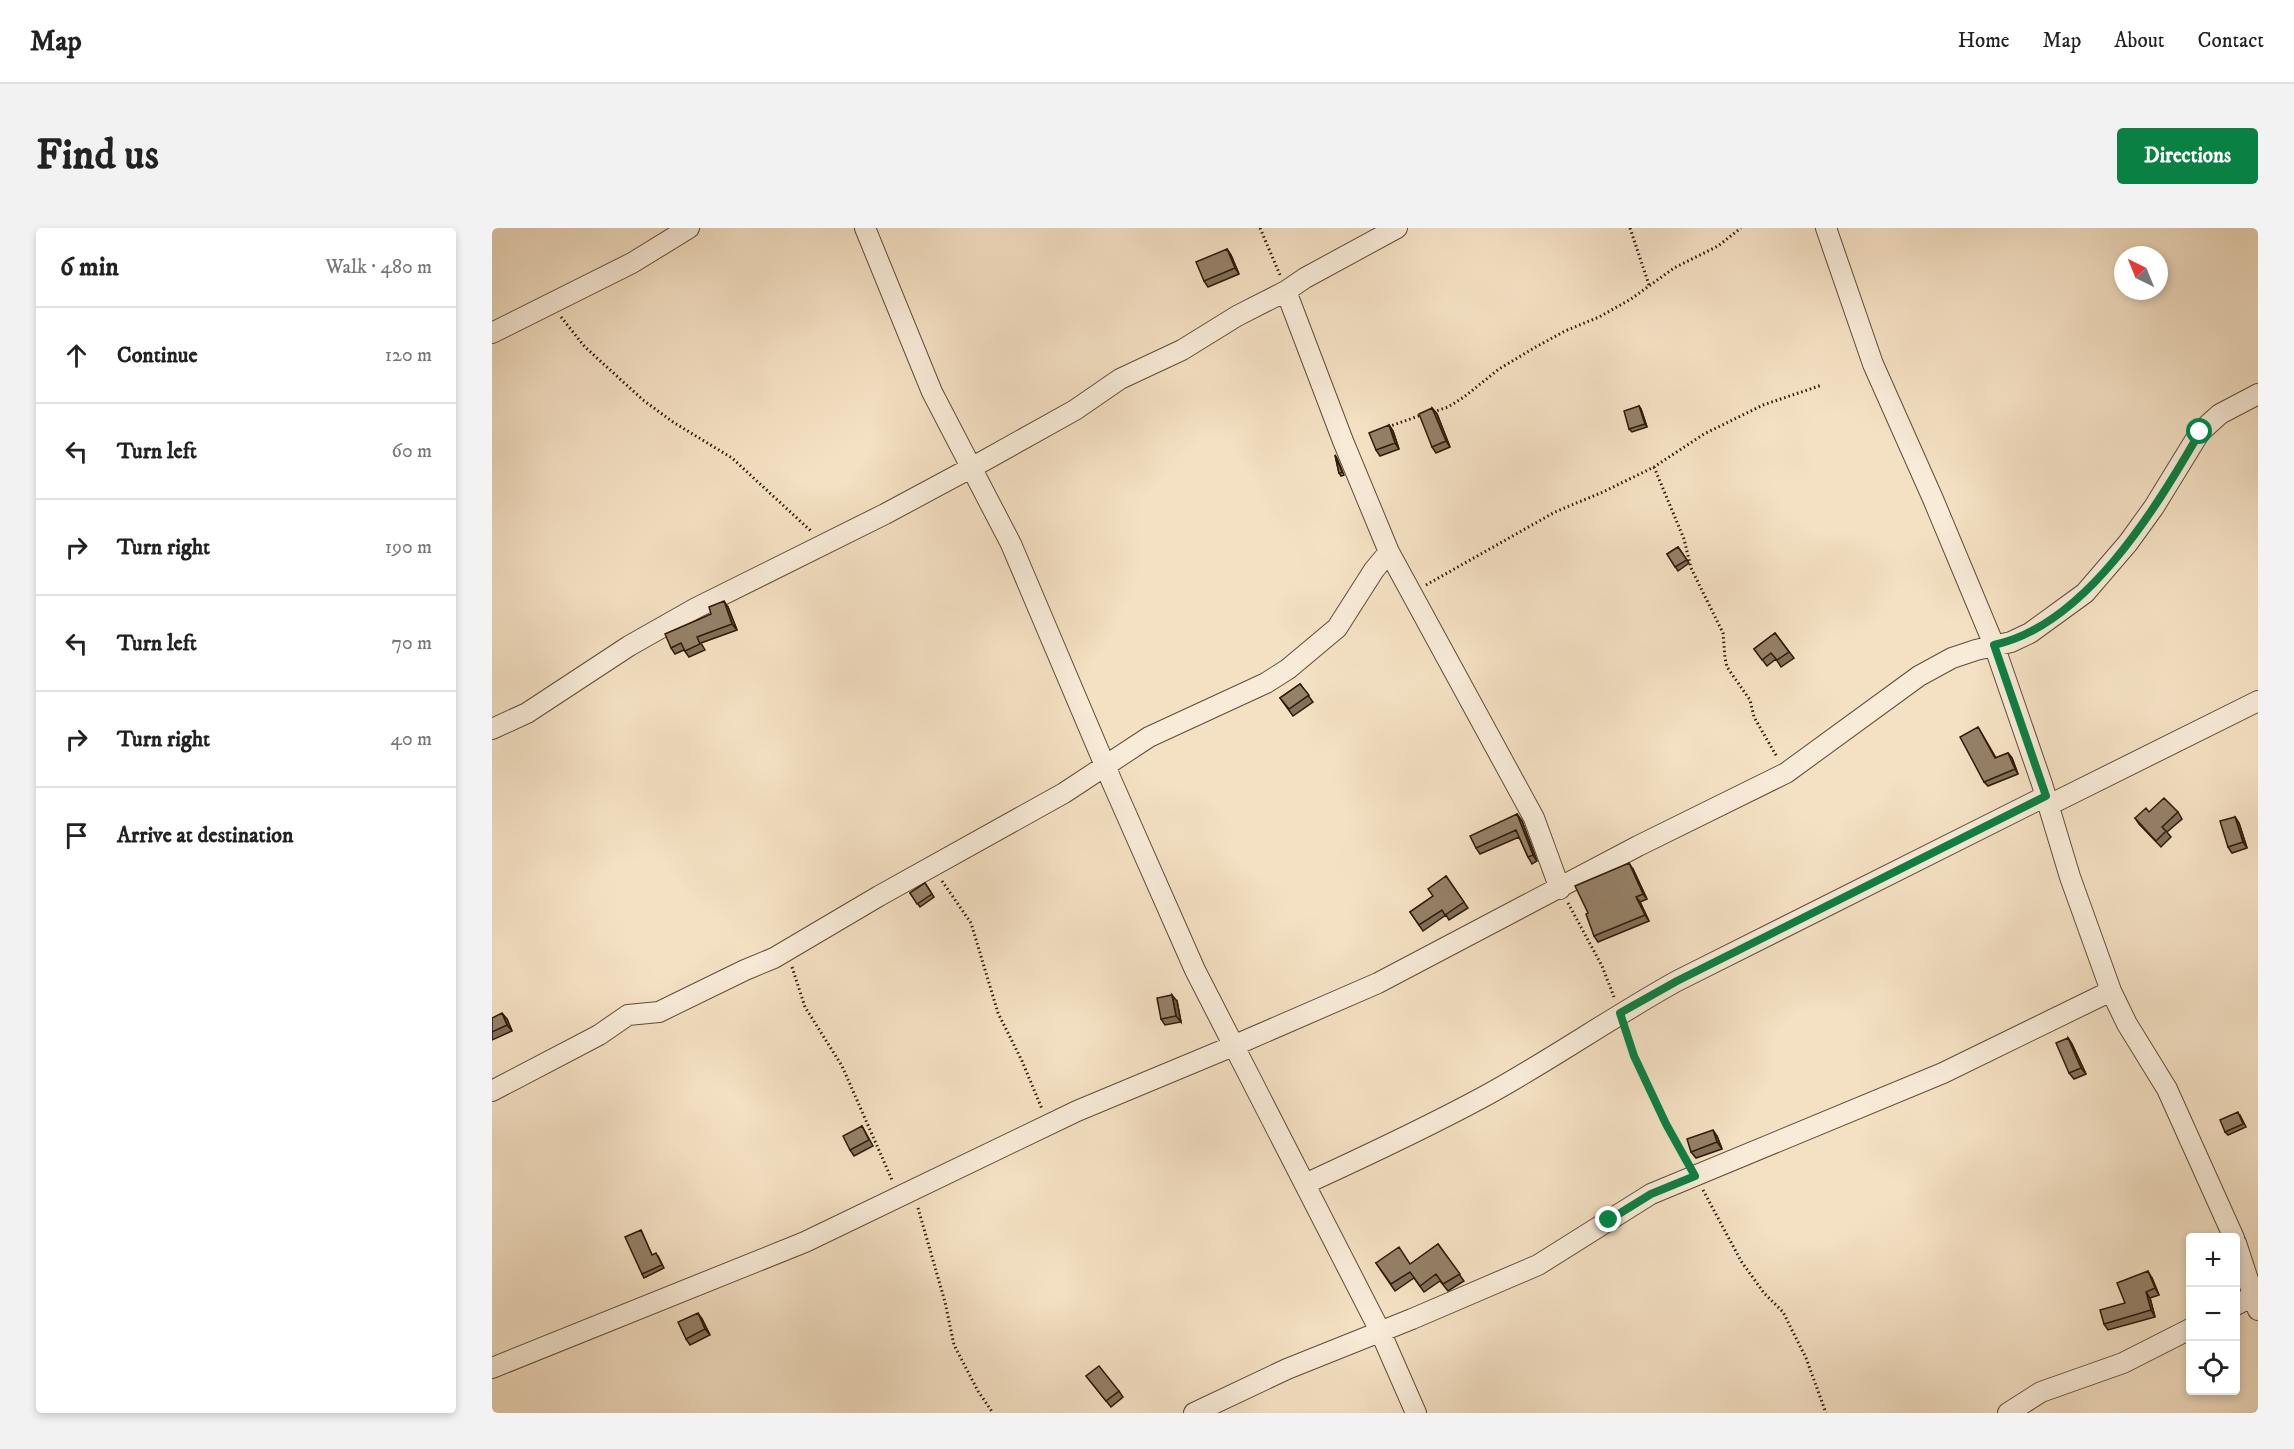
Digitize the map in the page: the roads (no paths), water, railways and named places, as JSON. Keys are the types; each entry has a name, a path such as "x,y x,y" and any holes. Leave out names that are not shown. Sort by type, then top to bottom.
{"street":[{"path":"492,333 653,252 689,228"},
{"path":"865,228 932,392 1011,544 1195,970 1380,1331 1416,1413"},
{"path":"492,729 527,713 629,646 696,608 885,514 971,468 1075,410 1120,379 1182,350 1237,316 1397,228"},
{"path":"1826,228 1873,364 1934,499 1994,645 2047,800 2070,877 2111,991 2127,1024 2167,1089 2232,1233"},
{"path":"1286,291 1343,441 1389,552 1534,818 1560,888"},
{"path":"492,1368 805,1242 1048,1125 1378,983 1690,820 1786,773 1919,676 1952,658 2011,642 2030,633 2085,593 2148,516 2200,432 2220,414 2258,394"},
{"path":"492,1091 599,1035 634,1012 659,1012 787,951 1064,793 1149,738 1248,693 1288,669 1337,628 1374,570 1389,552"},
{"path":"1305,1184 1382,1149 1486,1095 1620,1013 1698,970 2047,800 2258,701"},
{"path":"1194,1413 1287,1369 1538,1265 1651,1194 1943,1073 2111,991"},
{"path":"2240,1258 2256,1303 2240,1305"},
{"path":"2008,1413 2042,1392 2123,1363 2186,1331"}]}
